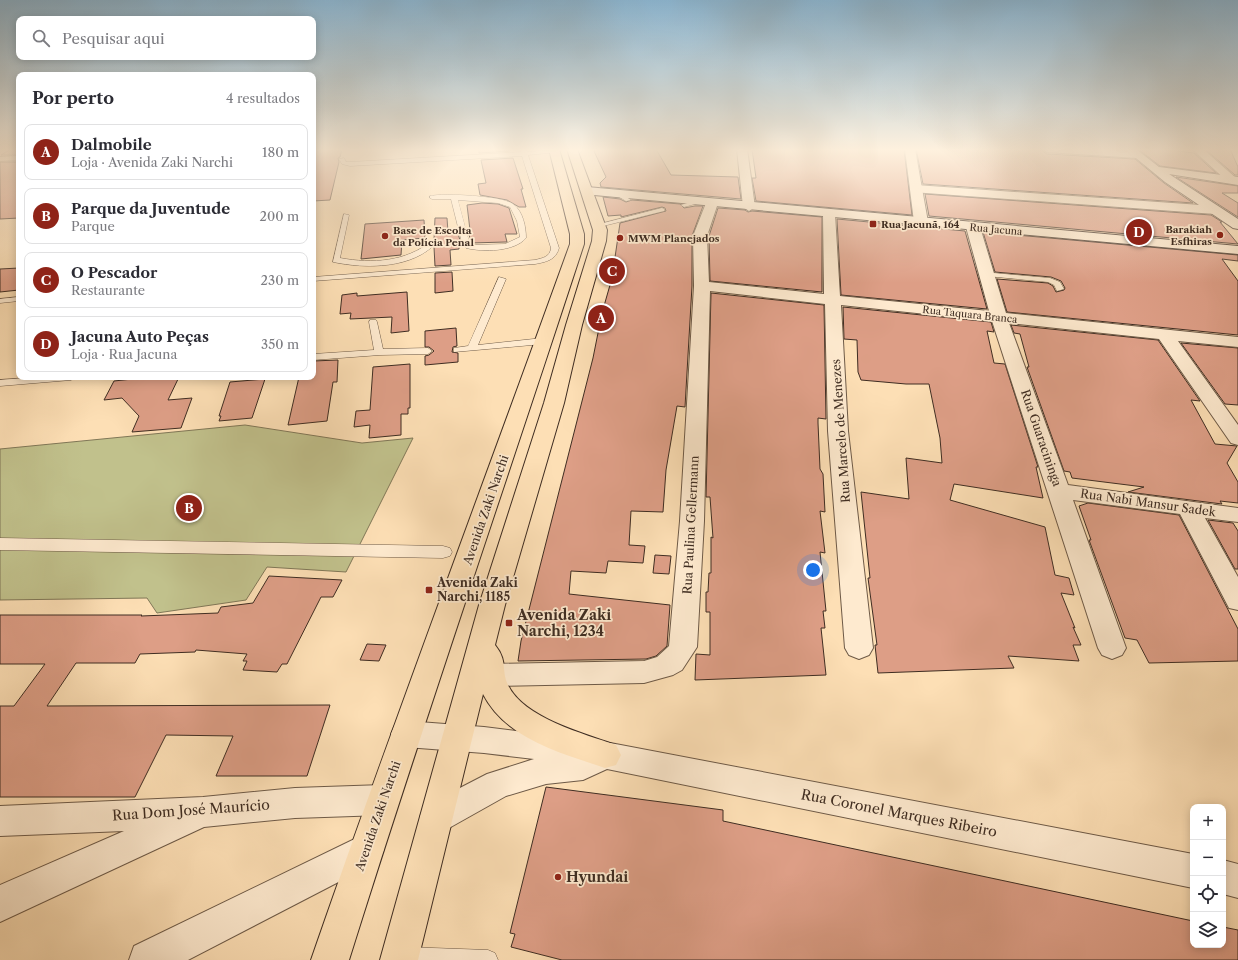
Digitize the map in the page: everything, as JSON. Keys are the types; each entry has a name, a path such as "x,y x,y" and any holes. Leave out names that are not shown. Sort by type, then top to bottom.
{"main road":[{"name":"Avenida Zaki Narchi","path":"330,960 383,800 465,570 577,244 578,234 567,194"},
{"path":"400,958 498,584 554,404 574,326 597,250 600,230 588,194"},
{"path":"481,646 490,659 490,675 495,690 519,719 555,736 605,755"}],"street":[{"name":"Rua Jacuna","path":"604,194 623,197 712,203 1238,250"},
{"path":"747,194 749,207"},
{"path":"917,194 921,222"},
{"path":"984,194 1215,210"},
{"path":"1192,194 1238,225"},
{"name":"Rua Paulina Gellermann","path":"490,675 644,672 663,667 676,660 683,647 692,521 702,286 700,236 712,203"},
{"name":"Rua Marcelo de Menezes","path":"829,214 834,300 838,431 859,648"},
{"name":"Rua Guaracininga","path":"973,227 999,317 1112,648"},
{"name":"Rua Taquara Branca","path":"702,286 1238,342"},
{"path":"1164,334 1238,439"},
{"name":"Rua Nabi Mansur Sadek","path":"1059,491 1238,515"},
{"path":"1188,508 1238,601"},
{"path":"0,544 443,552"},
{"name":"Rua Coronel Marques Ribeiro","path":"406,734 458,738 605,755 1190,871"},
{"path":"437,817 498,784 546,770 583,766 605,755"},
{"name":"Rua Dom José Maurício","path":"0,821 202,812 295,803 383,800"},
{"path":"0,904 202,812"},
{"path":"148,960 367,849"},
{"path":"1226,879 1238,881"}],"lane":[{"path":"316,278 535,262 550,258 555,253 555,248 538,194"},
{"path":"432,197 454,198 495,200 512,206 522,226 523,238 520,242 510,245 468,247 465,243 454,198"},
{"path":"684,205 697,202"},
{"path":"643,208 651,213"},
{"path":"599,225 662,210"},
{"path":"346,215 336,260 354,263 411,258 423,252 434,242"},
{"path":"986,274 1050,280 1058,284 1060,289"},
{"path":"472,348 502,279"},
{"path":"0,301 16,300"},
{"path":"373,322 377,347 380,352"},
{"path":"457,350 543,341"},
{"path":"316,357 380,352 428,351"},
{"path":"0,383 35,380"},
{"path":"400,958 488,960"}],"green space":[{"path":"245,425 362,443 413,438 346,572 267,567 246,600 157,613 147,598 0,600 0,449"}],"building":[{"path":"0,194 16,194 16,218 0,219"},
{"path":"316,194 331,194 330,200 316,201"},
{"path":"480,194 522,194 526,207 519,207 507,200"},
{"path":"680,194 740,194 741,199"},
{"path":"755,194 909,194 912,215 756,201"},
{"path":"925,194 1211,215 1222,222 1220,222 1238,244 929,216"},
{"path":"1062,194 1180,194 1193,203"},
{"path":"1202,194 1223,194 1238,203 1238,217"},
{"path":"603,197 620,199 626,202 632,200 680,204 684,208 703,206 692,236 692,286 685,407 677,406 666,470 663,512 631,511 629,545 645,546 643,563 608,561 606,573 571,571 569,594 670,605 667,646 656,656 646,659 518,661 521,641 612,278 620,223 666,211 665,208 662,207 621,217 621,215 608,216"},
{"path":"482,203 498,204 509,208 517,234 505,234 507,242 471,243 468,230 470,230 467,205"},
{"path":"718,208 745,210 748,212 752,211 822,217 822,292 710,281 709,236"},
{"path":"435,218 447,218 448,232 457,231 462,246 459,246 459,249 450,250 451,265 435,266 434,247 438,242 434,240"},
{"path":"837,219 965,231 987,309 841,295"},
{"path":"424,220 425,238 402,240 401,255 361,259 365,224"},
{"path":"983,232 1238,255 1238,261 1222,259 1238,281 1238,335 1007,312 997,279 1048,283 1053,286 1056,292 1064,290 1065,288 1061,281 1051,277 995,272"},
{"path":"16,268 16,290 0,292 0,269"},
{"path":"452,272 453,291 435,293 435,273"},
{"path":"407,292 409,331 391,333 392,317 350,319 351,313 340,314 342,295 357,293 357,296"},
{"path":"711,293 824,305 826,419 818,418 818,423 820,469 823,474 825,512 820,511 825,553 820,552 826,611 823,611 825,628 821,628 826,675 695,680 696,654 710,655 710,612 706,612 706,592 708,592 709,573 711,573 711,537 713,538 710,497 706,497"},
{"path":"843,307 991,322 994,332 987,331 994,363 1005,364 1038,467 1036,467 1043,498 954,484 950,500 1045,527 1055,575 1069,578 1074,595 1061,593 1081,645 1073,645 1079,661 1008,656 1014,668 878,673 875,645 877,645 868,578 870,578 861,492 909,499 906,458 942,463 940,438 929,384 906,384 861,380 858,372 857,340 844,339"},
{"path":"1011,325 1158,340 1200,401 1191,400 1215,444 1237,446 1227,463 1238,482 1238,503 1220,501 1222,504 1128,492 1144,487 1072,478 1070,472 1064,471 1027,367 1029,367 1020,334 1014,333"},
{"path":"456,328 457,346 453,347 452,352 458,353 458,362 425,365 425,356 434,351 429,347 425,347 425,331"},
{"path":"1181,343 1238,348 1238,405 1225,404"},
{"path":"338,360 337,382 333,382 327,421 288,425 298,380 316,380 316,361"},
{"path":"410,364 410,408 408,408 408,414 401,414 401,435 369,438 370,425 354,427 356,411 370,410 373,367"},
{"path":"178,380 168,400 192,398 181,428 132,432 139,416 122,398 104,400 114,381"},
{"path":"265,380 252,418 219,421 221,416 219,416 230,382"},
{"path":"1088,503 1179,515 1238,629 1238,661 1149,663 1137,640 1125,638 1089,540 1091,540 1079,506"},
{"path":"1208,520 1233,523 1238,531 1238,569 1235,569"},
{"path":"655,555 671,556 669,574 653,573"},
{"path":"269,576 342,580 333,597 321,597 287,664 282,664 277,672 243,670 247,661 243,661 247,654 196,650 195,652 140,654 135,663 76,663 47,706 330,705 307,776 216,776 233,736 166,735 135,797 0,797 0,706 14,706 45,664 0,664 0,615 142,615 141,616 218,613 221,607 253,603"},
{"path":"367,644 386,645 379,661 360,660"},
{"path":"546,787 723,810 723,821 1190,920 1190,948 1226,948 1226,928 1238,930 1238,960 562,960 511,947 515,934 510,933"}],"place":[{"name":"Rua Jacunã, 164","path":"873,224"},
{"name":"Jacuna Auto Peças","path":"1139,232"},
{"name":"Barakiah Esfhiras","path":"1220,235"},
{"name":"Base de Escolta da Polícia Penal","path":"385,236"},
{"name":"MWM Planejados","path":"620,238"},
{"name":"O Pescador","path":"612,271"},
{"name":"Dalmobile","path":"601,318"},
{"name":"Parque da Juventude","path":"189,508"},
{"name":"Avenida Zaki Narchi, 1185","path":"429,590"},
{"name":"Avenida Zaki Narchi, 1234","path":"509,623"},
{"name":"Hyundai","path":"558,877"}]}
